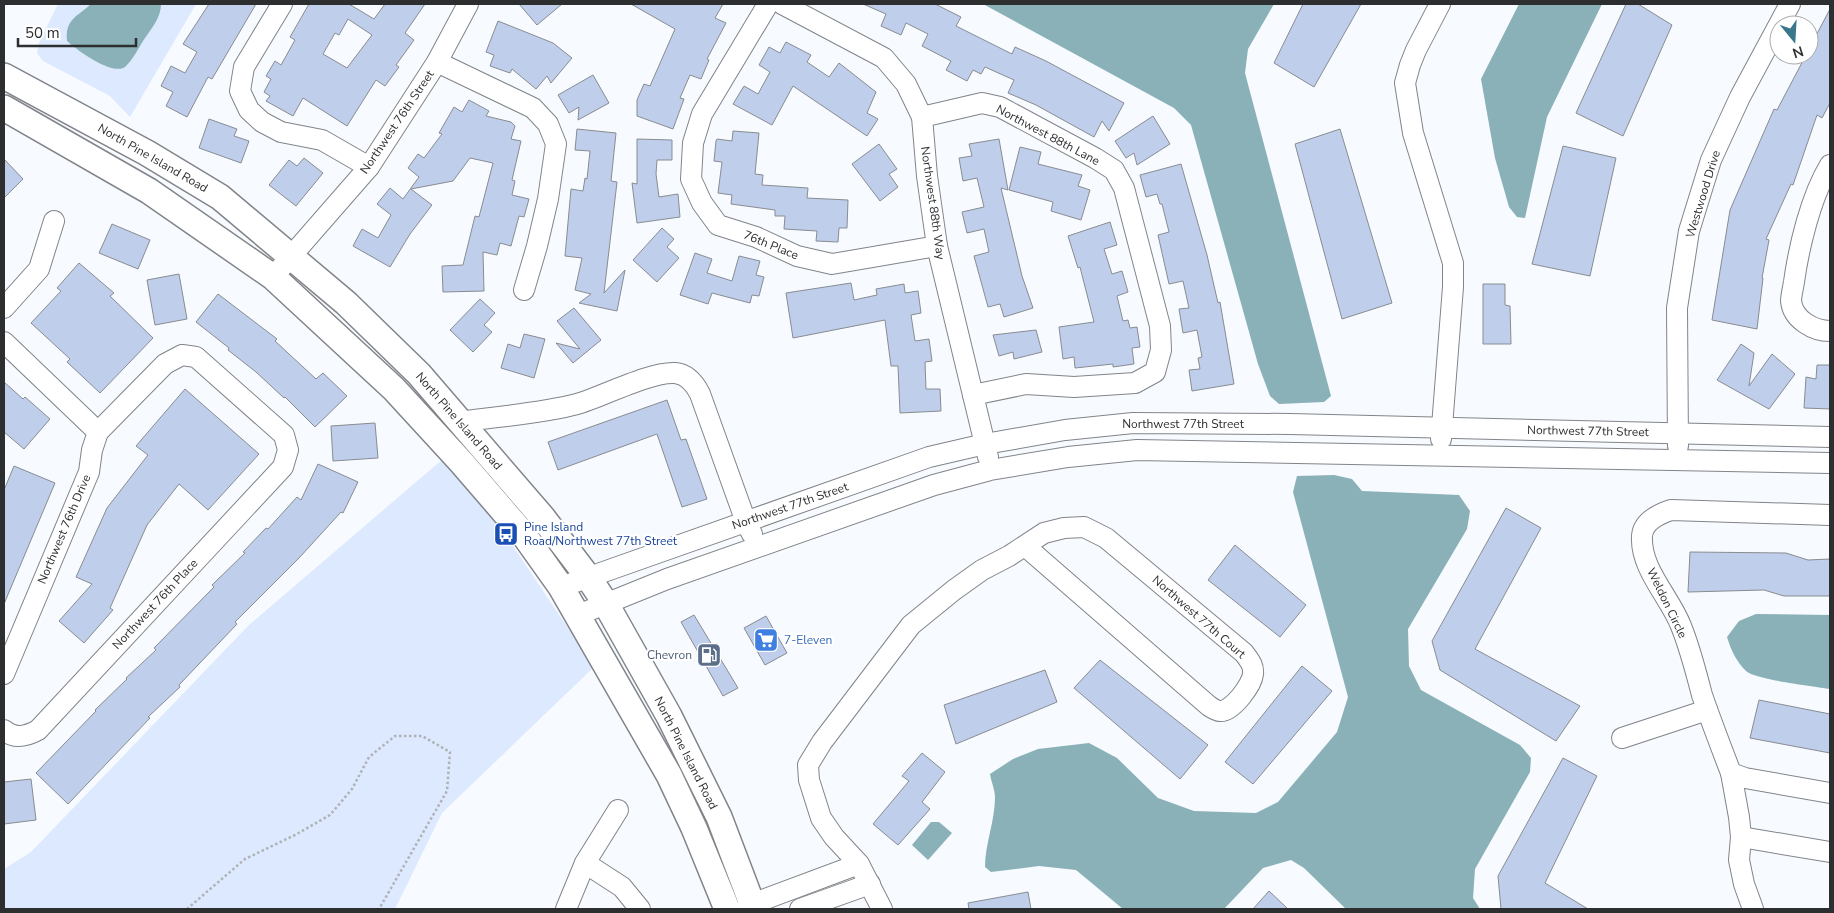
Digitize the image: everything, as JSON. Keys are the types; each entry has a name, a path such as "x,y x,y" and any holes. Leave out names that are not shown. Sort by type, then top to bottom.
{"main road":[{"name":"North Pine Island Road","path":"4,76 148,153 220,197 290,258 346,303 412,367 543,518 606,604 669,716 715,809 751,907"},
{"name":"North Pine Island Road","path":"4,108 149,191 273,277 400,396 462,463 524,535 561,587 578,615 669,775 694,828 726,909"}],"street":[{"path":"282,4 244,67 240,90 249,110 262,122 281,132 322,140 369,167"},
{"name":"Northwest 76th Street","path":"273,277 369,167 437,62 468,4"},
{"name":"76th Place","path":"768,4 702,114 693,143 691,179 702,203 718,225 756,237 797,256 832,264 937,246"},
{"name":"Northwest 88th Way","path":"782,4 884,58 906,84 922,117 927,176 937,246 990,470"},
{"path":"1438,456 1443,428 1453,263 1413,132 1405,83 1416,50 1440,4"},
{"name":"Westwood Drive","path":"1679,460 1677,308 1689,231 1711,160 1740,97 1790,4"},
{"path":"437,62 533,108 548,124 556,144 548,199 524,290"},
{"name":"Northwest 88th Lane","path":"922,117 982,103 1000,107 1114,170 1124,188 1160,326 1162,350 1155,372 1135,383 1074,387 1026,384 972,395"},
{"path":"1830,165 1822,178 1799,248 1791,302 1800,320 1819,331 1830,332"},
{"path":"4,308 39,269 54,221"},
{"path":"4,342 98,432"},
{"name":"Northwest 76th Drive","path":"4,674 89,472 92,450 98,432 165,364 182,355 196,357 284,435 288,450"},
{"path":"460,422 578,404 656,376 675,373 682,375 690,380 700,394 746,522 759,547"},
{"name":"Northwest 77th Street","path":"561,587 929,457 985,444 1065,430 1134,423 1830,437"},
{"name":"Northwest 76th Place","path":"6,732 25,737 38,730 283,466 288,450"},
{"path":"578,615 667,579 934,485 990,470 1068,457 1137,450 1830,463"},
{"name":"Weldon Circle","path":"1753,909 1744,884 1739,860 1741,837 1739,817 1730,773 1707,710 1681,626 1654,578 1643,550 1642,534 1649,522 1657,515 1671,510 1830,515"},
{"name":"Northwest 77th Court","path":"859,864 834,838 821,818 809,780 808,765 822,742 911,625 930,608 975,575 1044,533 1064,528 1084,527 1106,538 1244,653 1251,663 1253,673 1250,684 1229,709 1220,711 1209,706 1025,546"},
{"path":"1622,738 1707,710"},
{"path":"1730,773 1745,778 1830,793"},
{"path":"566,909 585,862 618,810"},
{"path":"1741,837 1830,852"},
{"path":"585,862 622,886 640,909"},
{"path":"751,907 859,864 882,909"},
{"path":"800,909 870,884"}],"path":[{"path":"186,909 245,859 295,835 330,815 352,789 368,757 395,736 422,736 450,752 447,791 379,909"}],"shaded area":[{"path":"58,4 196,4 130,117 110,96 43,61 37,53 39,43"},
{"path":"91,4 161,4 156,22 125,67 119,69 112,68 95,61 67,41 70,23"},
{"path":"983,4 1274,4 1248,49 1245,73 1331,396 1324,402 1279,404 1270,396 1258,364 1191,125 1174,108"},
{"path":"1519,4 1602,4 1547,117 1525,218 1517,217 1509,207 1495,158 1481,79"},
{"path":"443,459 501,528 594,667 442,813 395,909 4,909 4,869 31,852 249,625"},
{"path":"1334,475 1352,479 1362,491 1459,495 1470,511 1467,529 1408,629 1409,666 1421,690 1520,745 1531,758 1530,772 1475,869 1473,898 1480,909 1346,909 1304,868 1291,860 1263,868 1224,909 1123,909 1076,870 1039,866 991,872 985,867 995,806 995,794 990,774 1013,759 1038,749 1089,743 1117,758 1158,798 1194,811 1256,813 1278,802 1337,732 1348,697 1293,492 1297,476"},
{"path":"1756,614 1830,615 1830,689 1773,680 1746,671 1734,655 1727,637 1739,621"},
{"path":"931,822 939,822 952,833 928,860 912,845"}],"building":[{"path":"209,4 256,4 212,79 208,77 187,117 166,106 173,92 161,86 171,66 185,73 197,52 183,44"},
{"path":"309,4 349,4 374,19 385,4 425,4 405,33 414,40 396,65 399,67 385,86 376,80 347,126 303,98 293,116 266,101 270,96 264,92 271,79 266,76 275,61 281,65 295,40 290,37","holes":["348,19 372,35 347,68 323,54 335,33 339,35"]},
{"path":"519,4 562,4 537,25"},
{"path":"631,4 723,4 715,18 726,23 707,59 709,60 701,79 690,75 680,98 684,99 673,129 637,116 637,100 644,84 650,86 675,29"},
{"path":"863,4 935,4 961,17 956,26 1012,54 1015,47 1046,61 1124,103 1109,131 1102,121 1094,137 1036,105 1008,93 1014,80 985,67 981,74 973,70 967,81 946,70 951,61 922,46 928,34 906,23 901,35 881,26 886,14"},
{"path":"1303,4 1361,4 1314,87 1274,63"},
{"path":"1626,4 1638,4 1672,25 1623,136 1576,113"},
{"path":"1830,9 1830,103 1822,118 1817,115 1793,185 1791,184 1766,239 1769,240 1762,278 1757,329 1712,320 1730,210 1774,109 1777,110 1801,65 1819,65 1819,30"},
{"path":"498,21 553,43 572,58 551,83 547,76 536,89 512,69 510,73 490,66 494,55 486,52"},
{"path":"786,42 811,55 807,62 829,77 839,63 876,92 867,113 878,119 867,136 793,86 772,125 733,104 744,86 758,94 770,72 759,65 769,47 780,53"},
{"path":"593,75 609,103 578,120 579,107 569,113 558,95"},
{"path":"469,100 489,111 486,116 511,122 515,126 511,139 521,141 512,180 515,181 512,195 529,199 524,217 519,216 511,246 500,243 497,255 483,252 484,291 443,292 442,266 463,265 475,216 479,217 493,163 470,158 453,181 411,189 432,205 410,234 390,267 353,246 362,229 378,238 391,215 377,204 390,188 403,199 419,177 408,168 418,154 424,158 442,134 439,133 454,107 462,112"},
{"path":"1153,116 1170,144 1137,165 1134,153 1126,158 1115,141"},
{"path":"209,119 237,129 234,136 249,141 241,163 199,148"},
{"path":"577,129 616,133 611,181 617,182 604,293 625,270 617,311 579,303 591,294 575,290 582,258 565,256 571,189 583,191 585,178 587,179 590,151 575,150"},
{"path":"1340,129 1392,303 1342,319 1295,144"},
{"path":"733,131 759,133 755,174 763,175 762,185 808,188 807,198 848,200 847,228 839,228 838,242 816,241 817,231 784,229 785,216 775,216 775,210 731,204 732,195 718,193 722,162 714,161 716,141 717,139 732,141"},
{"path":"637,139 672,140 672,160 657,160 656,174 659,197 678,194 680,217 637,223 632,183 637,184"},
{"path":"999,139 1008,190 1001,188 1022,276 1033,308 1004,317 1000,304 988,307 974,256 989,252 984,229 967,233 962,212 984,207 977,178 963,181 959,158 972,156 969,144"},
{"path":"879,144 897,169 889,174 898,187 880,201 852,164"},
{"path":"1563,146 1616,158 1590,276 1532,264"},
{"path":"1020,147 1041,152 1038,164 1082,175 1078,186 1090,190 1081,220 1051,211 1053,202 1009,190"},
{"path":"304,158 323,173 296,206 269,185 289,160 297,166"},
{"path":"4,159 23,179 4,198"},
{"path":"1181,164 1207,255 1218,303 1220,302 1234,384 1192,391 1189,370 1200,369 1198,358 1202,357 1197,330 1183,333 1179,309 1189,308 1183,281 1169,284 1158,235 1169,232 1162,204 1160,204 1157,194 1146,197 1140,175"},
{"path":"1110,222 1117,245 1104,249 1112,274 1122,271 1128,292 1117,296 1123,321 1128,320 1130,328 1137,327 1140,347 1132,348 1134,364 1113,367 1113,364 1075,368 1074,357 1063,359 1059,327 1094,322 1080,267 1078,268 1068,236"},
{"path":"112,224 150,240 138,269 99,253"},
{"path":"662,228 674,239 667,247 679,258 657,282 633,260"},
{"path":"695,253 712,259 707,273 732,281 739,256 760,261 756,275 764,277 759,296 752,295 750,303 712,293 708,304 680,295"},
{"path":"79,263 114,293 110,296 153,338 100,393 67,362 70,359 31,323 61,291 57,288"},
{"path":"179,274 187,319 155,325 147,280"},
{"path":"851,283 854,300 877,295 876,289 904,284 905,293 918,291 921,313 911,315 915,341 929,339 932,361 925,362 926,389 940,389 941,411 900,413 898,366 891,366 885,320 793,338 786,293"},
{"path":"1483,284 1505,284 1505,305 1510,306 1511,344 1483,344"},
{"path":"218,294 277,339 275,341 316,379 323,373 347,396 315,427 285,397 196,322"},
{"path":"480,299 495,313 484,325 492,332 473,352 450,330"},
{"path":"574,308 601,340 573,363 556,343 580,349 557,321"},
{"path":"1036,330 1042,352 1014,359 1013,352 999,356 993,335"},
{"path":"524,334 545,339 534,378 501,368 508,344 520,348"},
{"path":"1741,344 1754,353 1749,386 1772,354 1795,374 1769,409 1717,380"},
{"path":"1817,365 1830,365 1830,409 1804,408 1806,377 1816,379"},
{"path":"4,382 50,419 24,449 4,432"},
{"path":"185,389 259,454 208,510 179,484 147,525 110,608 113,610 84,643 59,621 92,584 76,577 107,508 148,455 136,446"},
{"path":"667,400 681,440 686,439 707,499 682,507 657,434 558,470 548,442"},
{"path":"375,423 378,458 333,461 331,426"},
{"path":"318,464 358,482 343,513 341,512 300,557 235,622 237,624 179,685 180,687 148,717 150,718 68,804 36,773 126,678 156,650 154,648 214,587 212,585 245,553 243,552 266,528 268,529 297,497 301,500"},
{"path":"14,466 55,483 4,604 4,490"},
{"path":"1506,508 1541,528 1475,649 1580,706 1556,741 1440,670 1432,641"},
{"path":"1235,545 1306,605 1280,637 1208,580"},
{"path":"1690,552 1786,553 1808,560 1830,559 1830,596 1784,596 1764,590 1688,592"},
{"name":"Chevron","path":"694,615 738,688 723,696 681,622"},
{"name":"7-Eleven","path":"766,616 787,653 765,665 744,628"},
{"path":"1100,660 1208,745 1180,779 1074,688"},
{"path":"1302,666 1332,691 1253,784 1225,762"},
{"path":"1045,670 1057,702 956,744 944,705"},
{"path":"1759,700 1830,714 1830,753 1750,738"},
{"path":"922,753 945,772 922,802 930,809 898,845 873,824 909,781 902,776"},
{"path":"1563,758 1597,776 1545,883 1588,909 1501,909 1498,876"},
{"path":"31,779 36,820 4,824 4,782"},
{"path":"1269,891 1288,909 1253,909"},
{"path":"1028,892 1031,909 969,909 968,903"}],"place":[{"name":"Pine Island Road/Northwest 77th Street","path":"506,534"},
{"name":"7-Eleven","path":"766,640"},
{"name":"Chevron","path":"709,655"}]}
